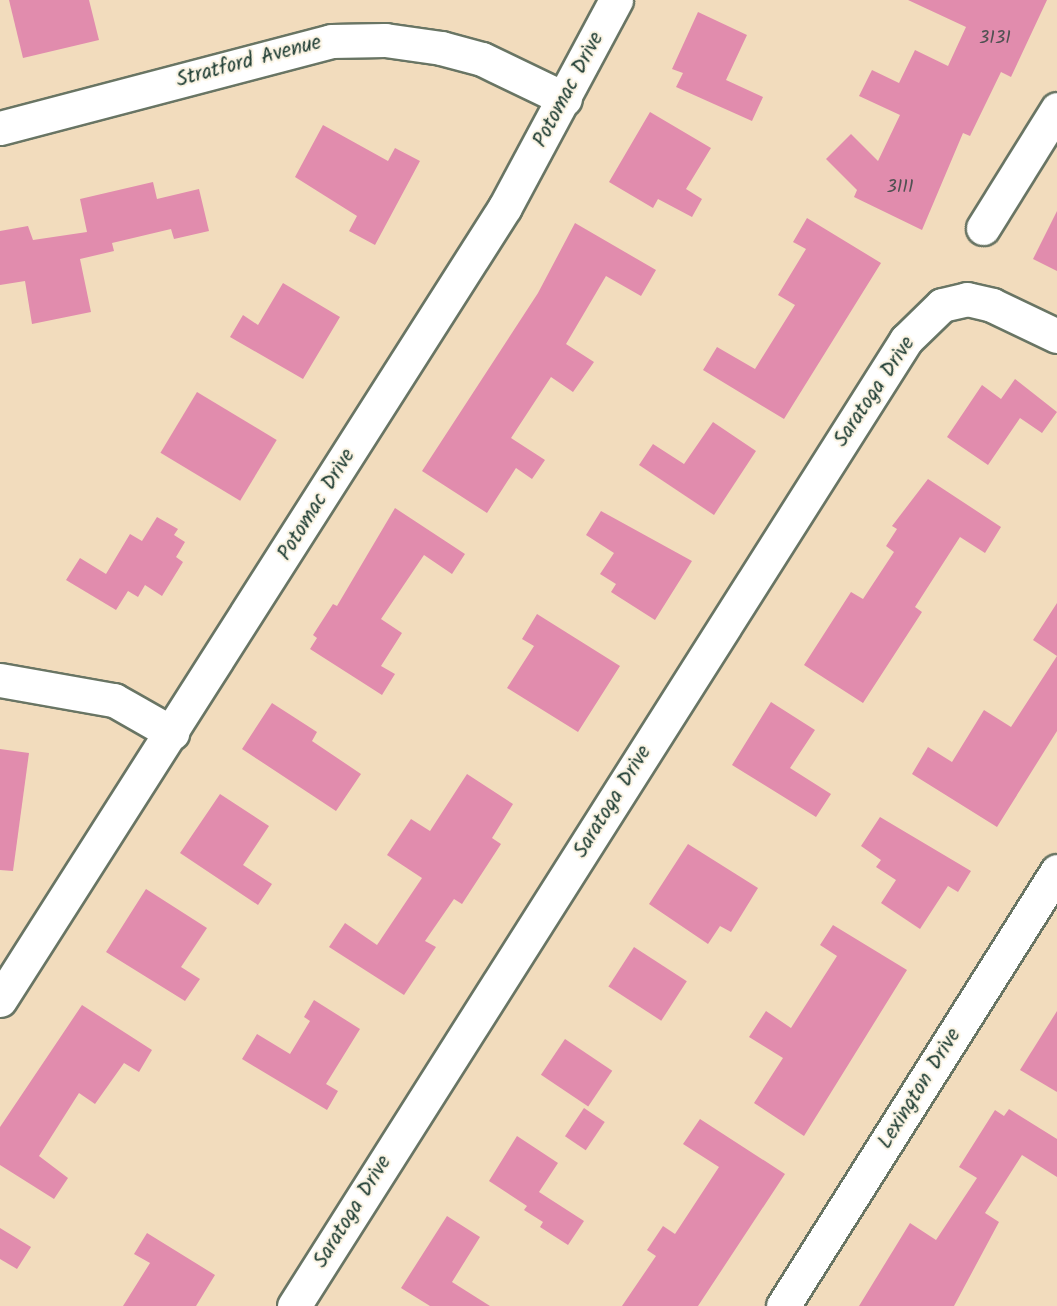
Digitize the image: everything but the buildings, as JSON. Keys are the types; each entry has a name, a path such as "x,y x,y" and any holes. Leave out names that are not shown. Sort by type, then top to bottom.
{"street":[{"name":"Potomac Drive","path":"0,1000 506,207 566,99 616,0"},
{"name":"Stratford Avenue","path":"0,128 331,41 385,40 441,48 482,59 566,99"},
{"path":"983,228 1057,110"},
{"name":"Saratoga Drive","path":"294,1306 906,340 942,304 979,300 1057,336"},
{"path":"0,680 114,700 172,733"},
{"name":"Lexington Drive","path":"783,1306 1057,871"}]}
